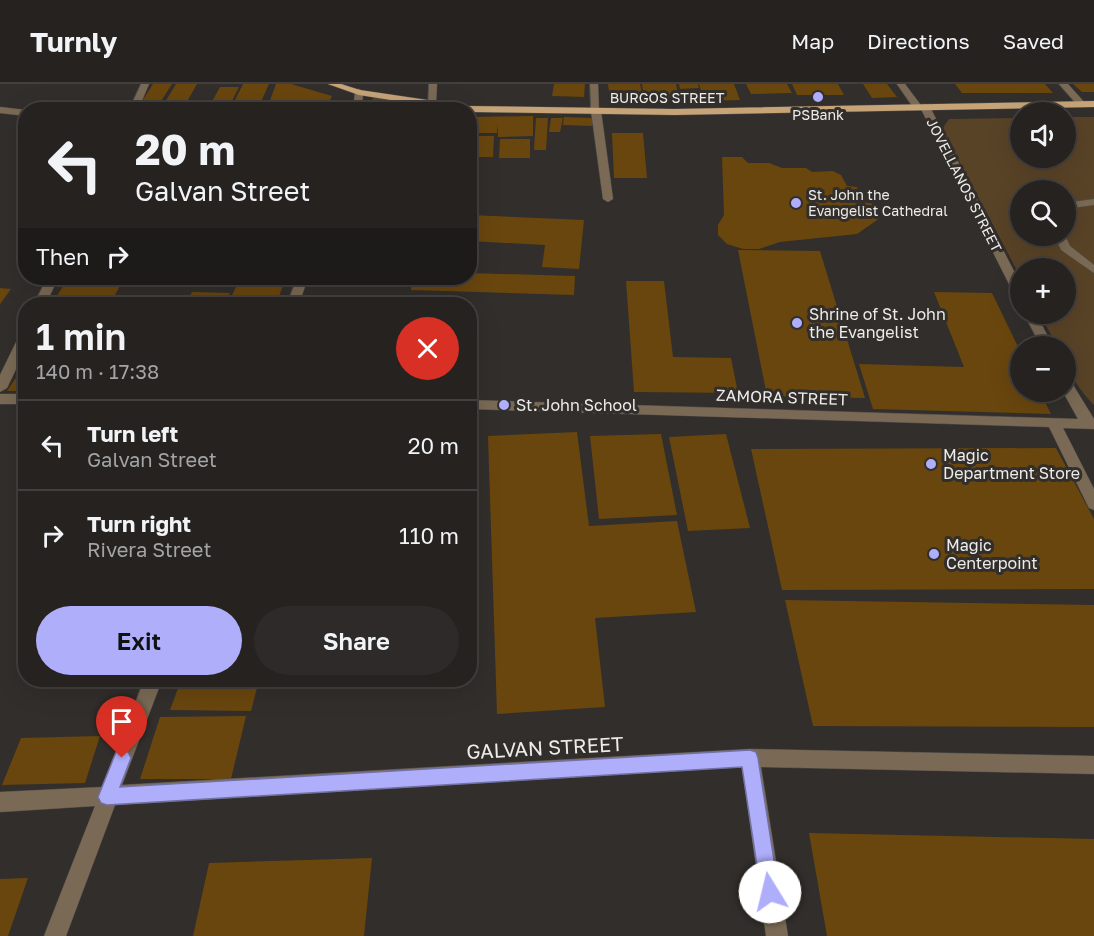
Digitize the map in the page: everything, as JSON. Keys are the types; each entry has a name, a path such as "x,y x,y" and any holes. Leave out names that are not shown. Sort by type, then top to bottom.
{"main road":[{"path":"332,84 359,92 425,102"},
{"name":"BURGOS STREET","path":"477,109 596,111 1094,104"}],"street":[{"path":"137,102 145,84"},
{"path":"432,102 433,84"},
{"path":"594,84 609,199"},
{"name":"JOVELLANOS STREET","path":"901,84 921,107 1010,275"},
{"path":"1063,84 1082,105"},
{"path":"358,102 359,92"},
{"path":"0,110 18,112"},
{"path":"1076,204 1094,202"},
{"path":"1064,246 1094,270"},
{"path":"0,388 18,351"},
{"path":"0,399 18,399"},
{"path":"1076,400 1091,424"},
{"name":"ZAMORA STREET","path":"477,405 1091,424"},
{"path":"1053,422 1094,504"},
{"path":"55,936 150,687"},
{"path":"750,758 777,936"},
{"name":"GALVAN STREET","path":"0,802 750,758 1094,765"}],"shaded area":[{"path":"375,97 397,102 369,102"},
{"path":"1076,117 1094,117 1094,405 1076,381 1076,336 1052,336 1045,324 1076,324 1076,258 1010,258 942,129 949,119 1010,118 1010,168 1076,168"}],"building":[{"path":"153,84 172,84 161,102 142,102"},
{"path":"176,84 197,84 187,102 165,102"},
{"path":"243,84 269,84 261,102 234,102"},
{"path":"276,84 291,84 332,96 329,102 269,102"},
{"path":"554,84 585,84 584,97 552,96"},
{"path":"608,84 640,84 643,98 610,99"},
{"path":"642,84 676,84 679,98 644,98"},
{"path":"679,84 698,84 699,88 680,89"},
{"path":"699,84 734,84 740,100 704,101"},
{"path":"746,84 787,84 792,93 751,94"},
{"path":"792,84 838,84 844,95 797,95"},
{"path":"863,84 887,84 897,97 872,98"},
{"path":"955,84 1045,84 1053,93 962,93"},
{"path":"1073,84 1094,84 1094,92 1082,92"},
{"path":"220,87 239,87 232,102 212,102"},
{"path":"681,90 700,91 700,101 681,100"},
{"path":"533,116 533,136 498,137 498,125 497,133 477,133 477,117"},
{"path":"564,117 592,118 592,126 563,125"},
{"path":"536,118 548,118 546,150 534,150"},
{"path":"551,118 563,118 560,132 549,132"},
{"path":"612,133 643,133 647,178 614,178"},
{"path":"477,136 494,136 493,157 477,157"},
{"path":"500,139 530,139 530,158 499,158"},
{"name":"St. John the Evangelist Cathedral","path":"722,157 742,157 748,163 769,163 782,168 806,168 812,172 833,171 841,175 847,186 857,187 862,202 875,204 880,218 857,234 780,242 759,249 743,249 727,244 718,235 718,225 724,215"},
{"path":"477,215 584,220 579,269 542,267 545,245 477,241"},
{"name":"Shrine of St. John the Evangelist","path":"738,250 820,251 865,398 767,396"},
{"path":"477,273 575,276 574,295 411,290 412,285 477,285"},
{"path":"626,281 664,281 673,357 731,358 738,393 634,392"},
{"path":"64,285 120,285 115,295 57,296"},
{"path":"237,285 283,285 279,297 231,297"},
{"path":"0,288 11,289 0,304"},
{"path":"192,292 230,293 228,297 190,297"},
{"path":"934,292 992,293 1013,336 1010,336 1010,402 1045,402 1051,414 873,409 859,364 964,367"},
{"path":"352,296 420,296 420,297"},
{"path":"18,375 18,391 7,391"},
{"path":"577,432 589,526 677,521 696,612 595,618 605,707 497,714 488,436"},
{"path":"661,434 677,515 599,519 590,436"},
{"path":"726,434 750,528 688,531 669,437"},
{"name":"Magic Centerpoint","path":"1056,448 1094,519 1094,589 782,590 751,449"},
{"path":"785,600 1094,605 1094,727 813,726"},
{"path":"178,687 257,687 251,711 170,710"},
{"path":"246,716 231,779 140,779 160,717"},
{"path":"100,736 85,783 2,785 21,738"},
{"path":"809,833 1094,839 1094,936 827,936"},
{"path":"372,858 364,936 193,936 209,863"},
{"path":"28,878 8,936 0,936 0,879"}],"place":[{"name":"PSBank","path":"818,97"},
{"name":"St. John the Evangelist Cathedral","path":"796,203"},
{"name":"Shrine of St. John the Evangelist","path":"797,323"},
{"name":"St. John School","path":"504,405"},
{"name":"Magic Department Store","path":"931,464"},
{"name":"Magic Centerpoint","path":"934,554"}],"route":[{"path":"122,758 107,797 750,758 770,892"}]}
